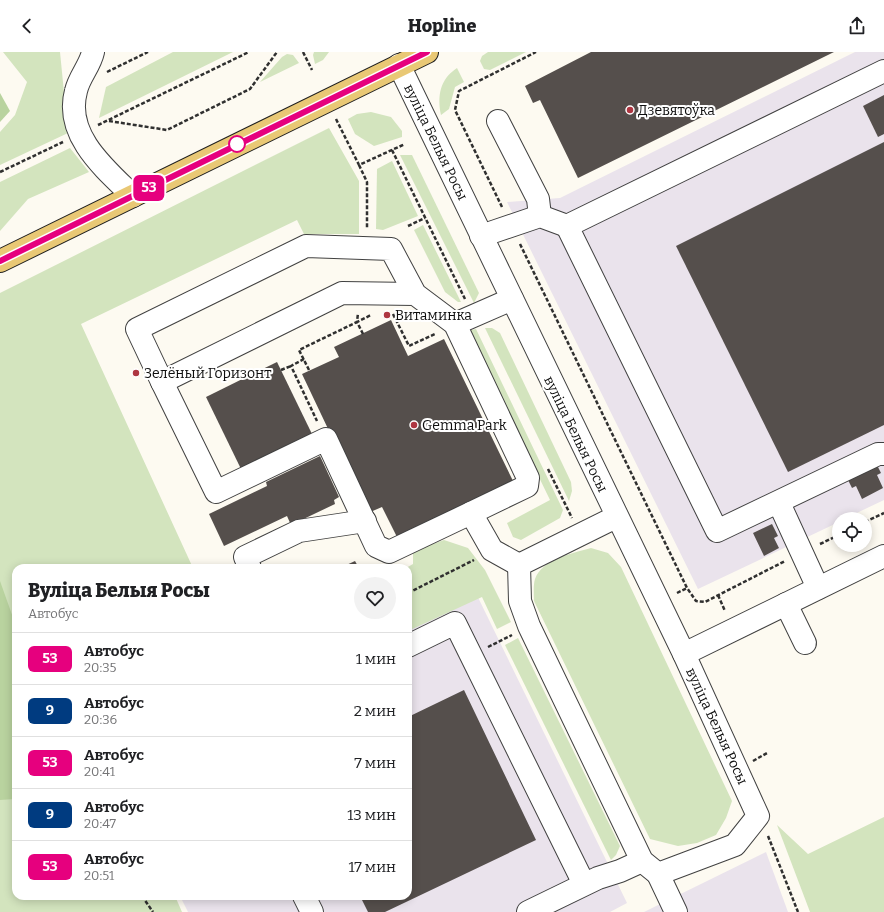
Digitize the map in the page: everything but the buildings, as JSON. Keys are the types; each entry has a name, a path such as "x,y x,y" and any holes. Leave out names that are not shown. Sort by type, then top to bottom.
{"main road":[{"path":"0,261 133,196 396,59 427,52"}],"street":[{"path":"91,57 76,91 73,117 80,133 91,151 106,170 133,196"},
{"name":"вуліца Белыя Росы","path":"396,59 616,517 684,654 758,816"},
{"path":"567,226 884,71"},
{"path":"498,121 538,200 540,216"},
{"path":"481,236 540,216 567,226 718,532 878,454 884,454"},
{"path":"415,294 391,249 306,246 137,329 216,492 326,439 376,546 389,552 527,486 528,478 491,418 469,372 464,321"},
{"path":"162,382 342,293 415,294 464,321"},
{"path":"464,321 512,299"},
{"path":"779,503 803,552 818,588"},
{"path":"471,513 492,550 519,565"},
{"path":"519,565 616,517"},
{"path":"248,564 245,557 299,531 365,521"},
{"path":"684,654 884,556"},
{"path":"519,565 520,601 529,626 650,867 676,912"},
{"path":"786,604 805,643"},
{"path":"412,644 455,623 584,884"},
{"path":"528,912 584,884 620,871 650,867 735,845 758,816"},
{"path":"306,900 312,912"}],"path":[{"path":"91,57 102,75 148,52"},
{"path":"0,172 249,52"},
{"path":"108,121 167,130 250,89 277,52"},
{"path":"303,52 312,70"},
{"path":"536,52 459,91 455,110 684,581 696,601 705,602 832,538"},
{"path":"336,118 367,182 367,234"},
{"path":"359,165 405,144"},
{"path":"391,310 409,346 464,321 425,218 392,150"},
{"path":"408,226 425,218"},
{"path":"309,370 299,350 374,313"},
{"path":"356,322 362,334"},
{"path":"281,370 304,359"},
{"path":"291,366 326,439"},
{"path":"872,519 884,513"},
{"path":"412,591 492,550"},
{"path":"482,650 512,636"},
{"path":"758,816 777,857 798,912"},
{"path":"145,900 153,912"}],"shaded area":[{"path":"855,52 884,52 884,500 859,512 832,512 832,525 698,589 507,202 560,198"},
{"path":"471,583 627,903 610,912 188,912 182,900 412,900 412,611"},
{"path":"766,852 788,912 644,912"}],"green space":[{"path":"3,52 60,52 68,133 0,165 0,132 15,115 27,82"},
{"path":"173,52 233,52 99,118 106,87"},
{"path":"314,52 329,52 323,60 315,64 313,55"},
{"path":"488,52 526,52 490,70 484,69 480,61 482,56"},
{"path":"287,54 293,55 299,63 260,82 282,57"},
{"path":"457,68 464,82 455,87 449,109 441,115 439,101 441,88 451,72"},
{"path":"0,93 10,111 0,122"},
{"path":"371,112 391,117 402,131 402,137 374,146 355,134 348,119 357,114"},
{"path":"329,128 359,181 359,234 304,234 297,220 81,324 191,564 12,564 12,900 177,900 182,912 0,912 0,293"},
{"path":"70,148 89,172 28,199 0,231 0,182"},
{"path":"400,155 412,155 479,293 474,303"},
{"path":"392,161 418,216 383,230 376,229 377,169"},
{"path":"423,225 461,302 458,302 445,292 414,230"},
{"path":"485,328 492,328 500,333 571,482 572,491 569,501"},
{"path":"476,329 563,510 560,518 521,540 513,537 507,523 550,500 468,331"},
{"path":"444,540 468,548 485,570 511,622 497,629 482,597 412,629 413,551"},
{"path":"591,548 608,553 621,567 732,801 726,818 716,835 697,843 678,846 650,839 534,601 535,579 544,566 559,558"},
{"path":"0,581 12,615 12,799 0,800"},
{"path":"518,638 620,846 616,855 611,860 505,645"},
{"path":"884,817 884,912 810,912 777,825 808,854"}],"bus line":[{"name":"53","path":"0,261 318,104 427,52"}],"place":[{"name":"Дзевятоўка","path":"630,110"},
{"name":"Витаминка","path":"387,315"},
{"name":"Зелёный Горизонт","path":"136,373"},
{"name":"Gemma Park","path":"414,425"}]}
